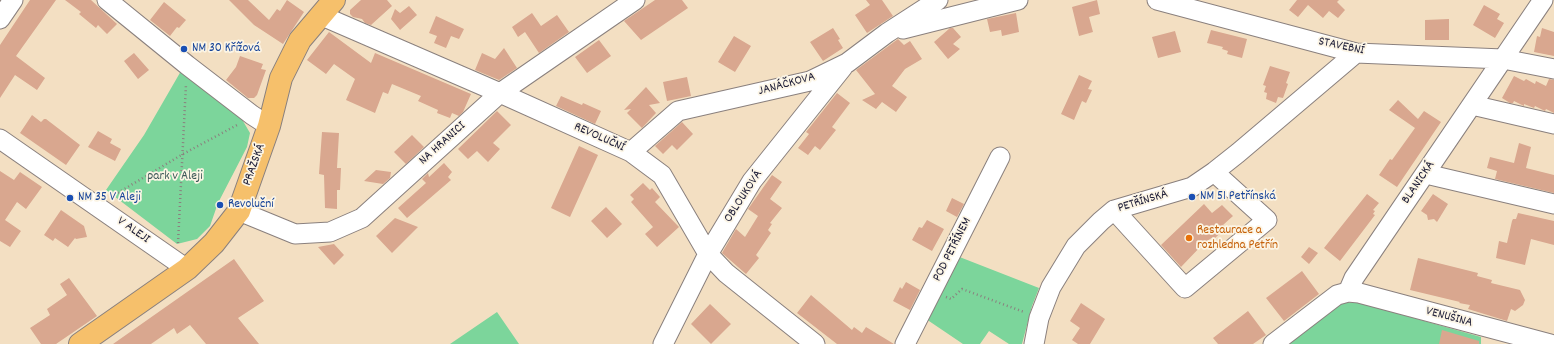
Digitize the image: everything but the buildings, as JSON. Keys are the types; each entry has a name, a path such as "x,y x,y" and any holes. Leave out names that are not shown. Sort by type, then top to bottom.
{"main road":[{"name":"PRAŽSKÁ","path":"80,344 182,265 214,243 239,211 269,126 281,78 300,40 329,4"}],"street":[{"path":"0,19 13,0"},
{"path":"107,0 187,65 252,115 269,126"},
{"name":"NA HRANICI","path":"239,211 295,234 330,232 362,218 500,93 635,0"},
{"name":"JANÁČKOVA","path":"630,152 678,112 810,81 847,63 887,33 938,0"},
{"path":"887,33 1018,0"},
{"name":"STAVEBNÍ","path":"1156,0 1356,53 1503,59 1554,69"},
{"name":"BLANICKÁ","path":"1348,292 1354,278 1543,0"},
{"name":"REVOLUČNÍ","path":"329,4 500,93 630,152 662,175 708,254 726,273 792,335 815,344"},
{"name":"PETŘÍNSKÁ","path":"1034,344 1039,318 1051,287 1066,260 1087,234 1114,210 1192,187 1214,172 1356,53"},
{"name":"OBLOUKOVÁ","path":"663,344 708,254 752,181 847,63"},
{"path":"1472,105 1554,124"},
{"name":"V ALEJI","path":"0,139 182,265"},
{"name":"POD PETŘÍNEM","path":"905,344 1000,157"},
{"path":"1114,210 1185,288 1267,220 1214,172"},
{"path":"1426,174 1554,204"},
{"path":"1273,344 1337,295 1348,292"},
{"name":"VENUŠINA","path":"1348,292 1359,293 1491,337 1550,344"}],"path":[{"path":"182,265 183,154 187,65"},
{"path":"97,206 183,154 244,121"},
{"path":"946,297 951,300 962,288 1039,318"}],"green space":[{"name":"park v Aleji","path":"181,71 240,116 250,133 247,147 218,203 210,226 197,239 177,244 106,190 144,135"},
{"path":"957,256 1039,288 1032,306 1022,344 1009,344 989,331 980,344 963,344 926,319"},
{"path":"1357,302 1481,337 1481,344 1285,344 1338,303"},
{"path":"497,312 519,344 450,344"}],"place":[{"name":"NM 30 Křížová","path":"184,49"},
{"name":"NM 51 Petřínská","path":"1192,197"},
{"name":"NM 35 V Aleji","path":"70,198"},
{"name":"Revoluční","path":"220,205"},
{"name":"Restaurace a rozhledna Petřín","path":"1189,238"}]}
